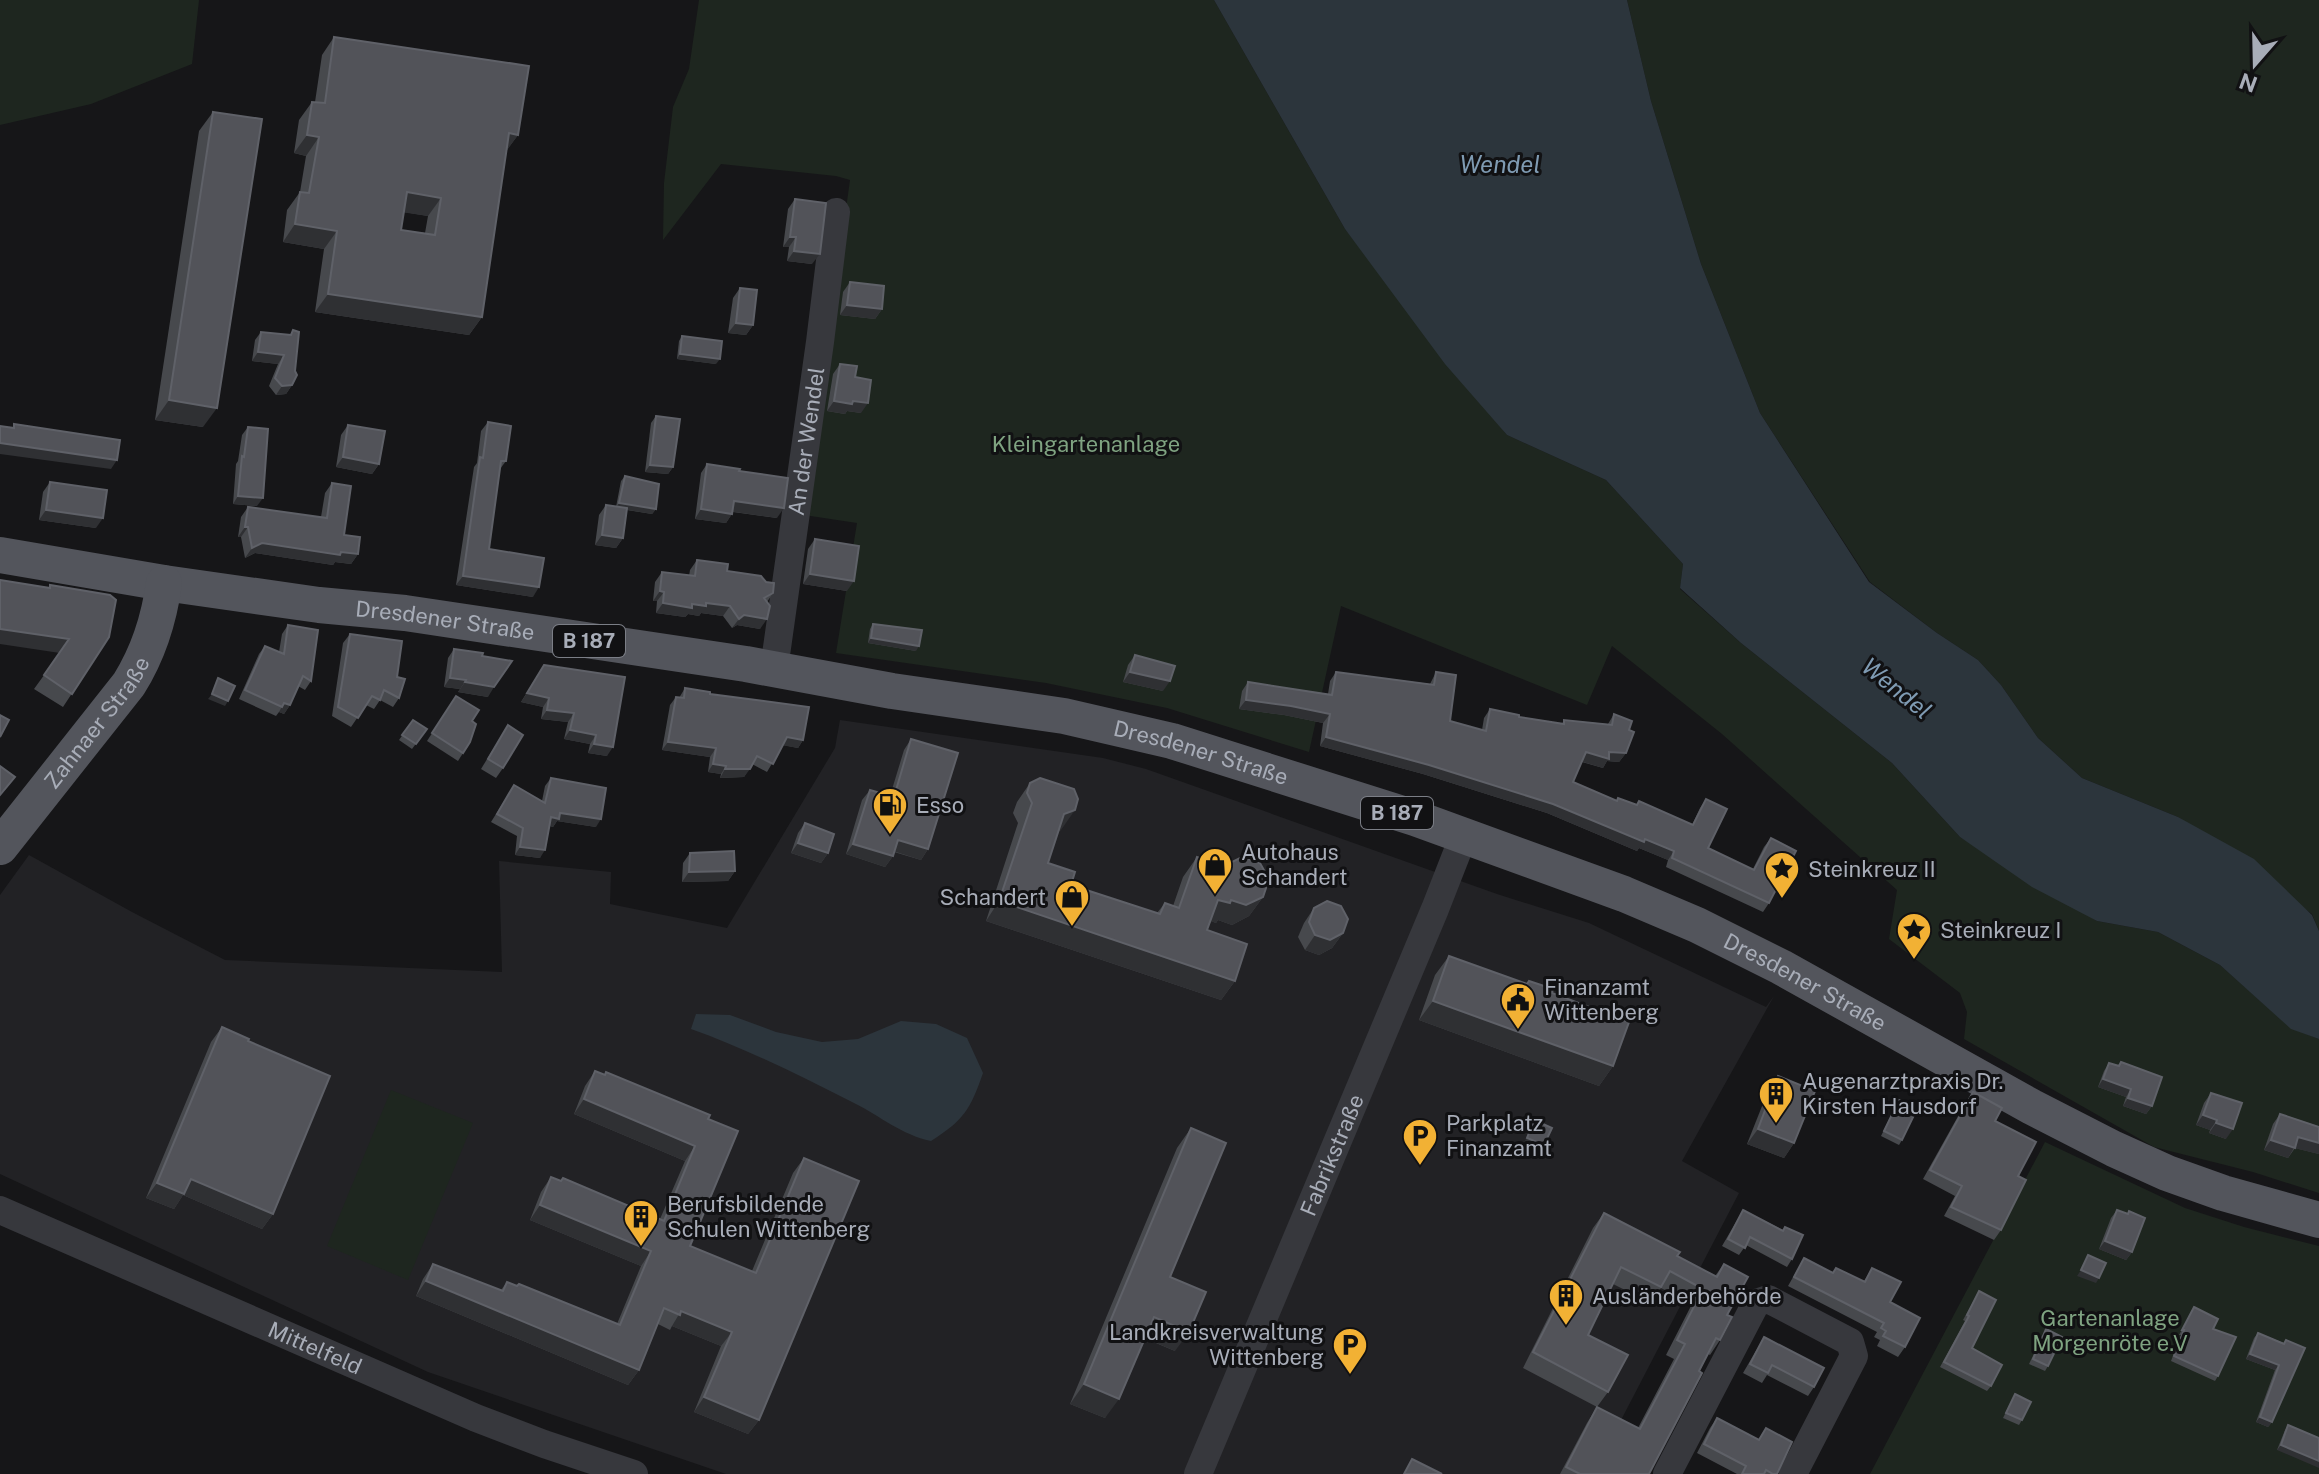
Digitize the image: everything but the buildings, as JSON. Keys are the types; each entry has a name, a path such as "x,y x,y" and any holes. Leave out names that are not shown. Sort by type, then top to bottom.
{"main road":[{"name":"Dresdener Straße","path":"0,555 164,583 319,605 405,613 774,669 881,689 1064,716 1138,732 1464,835 1601,884 1697,925 1819,987 2032,1107 2141,1162 2223,1193 2319,1220"},
{"name":"Zahnaer Straße","path":"0,847 129,684 140,666 158,619 164,583"}],"street":[{"name":"An der Wendel","path":"774,669 836,212"},
{"name":"Fabrikstraße","path":"1198,1474 1464,835"},
{"name":"Mittelfeld","path":"0,1210 491,1425 634,1474"},
{"path":"1667,1474 1756,1303 1768,1299 1850,1342 1854,1356 1793,1474"}],"shaded area":[{"path":"840,720 1103,758 1146,769 1497,894 1589,923 1766,1007 1774,996 1682,1161 1739,1193 1593,1474 726,1474 428,1372 0,1174 0,895 29,855 225,960 502,972 499,861 611,872 610,904 727,928 835,748"}],"green space":[{"path":"0,0 199,0 192,64 91,104 0,125"},
{"name":"Kleingartenanlage","path":"699,0 1214,0 1345,229 1507,435 1606,480 1683,564 1680,589 1741,643 1892,763 1960,837 2097,921 2158,932 2220,965 2291,1028 2319,1039 2319,1193 2253,1172 2154,1147 1964,1039 1967,1012 1960,993 1889,939 1897,890 1722,734 1612,646 1587,705 1341,606 1309,752 1167,708 1046,683 836,653 857,523 804,515 850,180 721,164 663,240 664,183 673,107 689,69"},
{"path":"1627,0 2319,0 2319,931 2312,914 2178,817 2082,778 2038,738 2001,685 1978,660 1870,582 1760,413 1701,264 1651,101"},
{"path":"391,1090 473,1123 408,1280 327,1246"},
{"name":"Gartenanlage Morgenröte e.V","path":"2045,1142 2185,1208 2319,1246 2319,1474 1870,1474"}],"water":[{"name":"Wendel","path":"1214,0 1627,0 1651,101 1701,264 1760,413 1869,582 1978,660 2001,685 2038,738 2082,778 2178,817 2254,859 2312,915 2319,931 2319,1039 2291,1029 2220,965 2158,932 2097,921 2032,887 1960,837 1892,763 1741,643 1680,588 1683,564 1606,480 1507,435 1445,364 1345,229"},
{"path":"696,1014 730,1015 776,1032 822,1042 858,1039 901,1021 936,1024 967,1038 983,1073 964,1113 931,1141 901,1130 774,1063 691,1029"}],"place":[{"name":"Esso","path":"890,836"},
{"name":"Autohaus Schandert","path":"1215,896"},
{"name":"Steinkreuz II","path":"1782,900"},
{"name":"Schandert","path":"1072,928"},
{"name":"Steinkreuz I","path":"1914,961"},
{"name":"Finanzamt Wittenberg","path":"1518,1031"},
{"name":"Augenarztpraxis Dr. Kirsten Hausdorf","path":"1776,1125"},
{"name":"Parkplatz Finanzamt","path":"1420,1167"},
{"name":"Berufsbildende Schulen Wittenberg","path":"641,1248"},
{"name":"Ausländerbehörde","path":"1566,1327"},
{"name":"Landkreisverwaltung Wittenberg","path":"1350,1376"}]}
